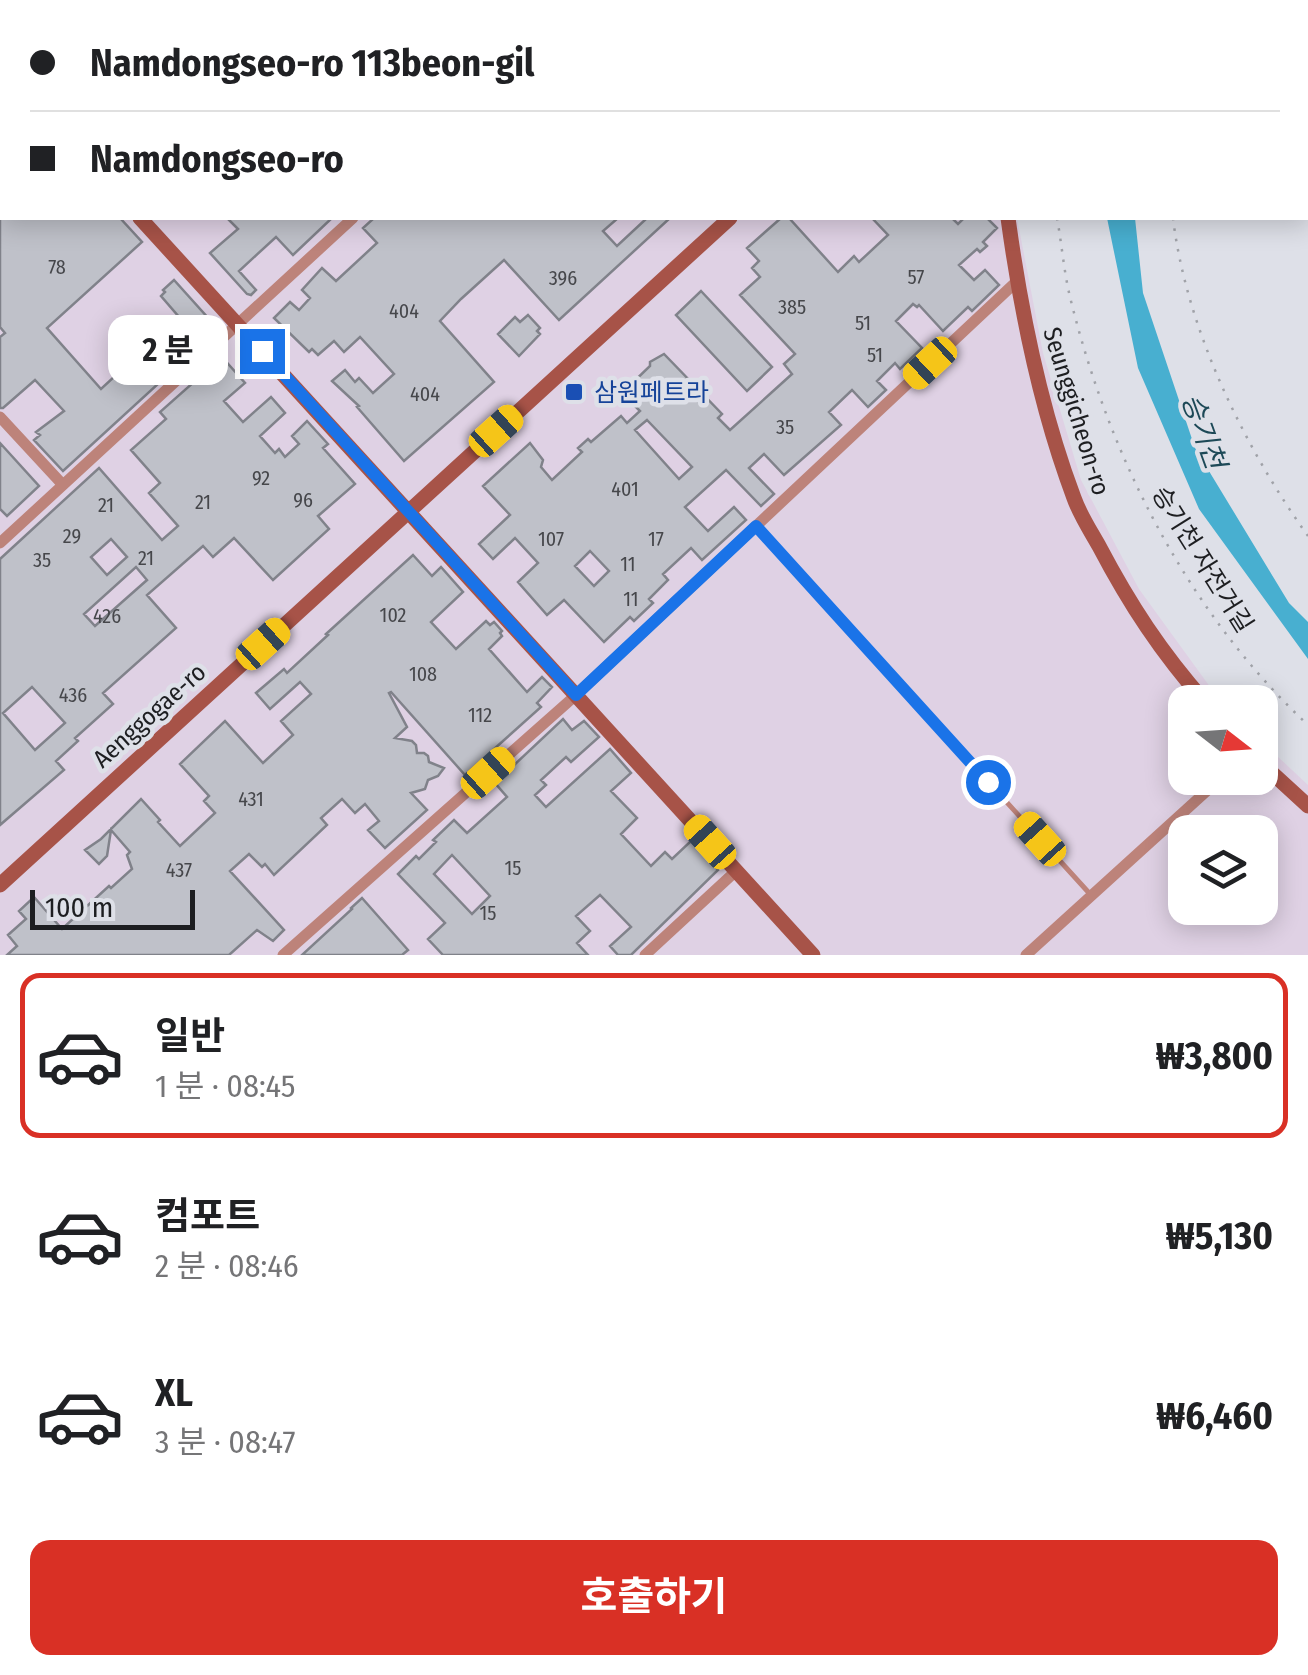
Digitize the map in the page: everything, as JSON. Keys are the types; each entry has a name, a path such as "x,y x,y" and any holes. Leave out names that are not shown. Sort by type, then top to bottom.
{"street":[{"path":"142,220 813,955"},
{"path":"0,543 351,220"},
{"name":"Aenggogae-ro","path":"0,885 728,220"},
{"name":"Seunggicheon-ro","path":"1008,220 1016,282 1041,392 1075,501 1128,602 1190,685"},
{"path":"284,955 576,695 1016,282"},
{"path":"0,417 63,485"},
{"path":"1278,778 1308,806"},
{"path":"1026,955 1202,795"},
{"path":"644,955 736,871"}],"lane":[{"path":"756,526 1092,896"}],"path":[{"name":"승기천 자전거길","path":"1058,220 1070,299 1107,420 1149,512 1192,586 1239,650 1308,724"},
{"path":"1172,220 1197,326 1216,371 1259,461 1308,536"}],"shaded area":[{"path":"0,220 1017,220 1043,353 1081,480 1139,589 1209,685 1168,685 1168,795 1278,795 1278,757 1308,785 1308,955 0,955"}],"water":[{"path":"1107,220 1135,220 1143,293 1195,448 1289,603 1308,622 1308,659 1199,509 1138,368"}],"building":[{"path":"0,220 122,220 142,242 47,328 101,389 179,317 161,296 174,280 218,329 63,471 34,440 40,435 36,432 64,411 35,380 0,408 0,337 5,333 0,327"},
{"path":"229,220 330,220 293,255 276,237 239,271 256,290 251,295 210,253 238,229"},
{"path":"372,220 616,220 603,231 617,246 645,220 668,220 559,320 504,260 461,299 440,321 494,382 404,461 359,406 332,381 345,370 373,393 394,374 360,337 344,352 334,341 318,355 312,349 309,352 274,318 290,302 299,310 310,298 302,290 322,268 336,281 377,243 363,228"},
{"path":"779,220 791,220 838,272 854,256 859,262 888,235 874,220 954,220 958,224 962,220 989,220 997,228 983,242 987,246 980,252 977,249 959,265 974,280 985,270 999,285 943,331 919,305 913,304 896,321 922,348 900,369 895,363 877,381 886,390 868,407 852,390 829,412 841,425 784,475 764,454 749,468 774,494 761,506 726,470 685,507 708,531 734,507 746,520 702,560 691,548 663,574 668,580 649,599 653,603 634,621 630,617 604,642 564,600 547,615 518,582 538,563 515,538 493,559 479,544 510,515 483,486 530,443 552,480 582,452 578,448 588,439 591,442 621,416 627,423 640,411 622,393 650,362 664,354 722,414 718,418 730,430 792,374 784,364 795,354 740,295 760,277 752,268 759,261 747,248","holes":["647,420 692,467 679,479 635,430","590,551 609,571 594,586 575,566"]},
{"path":"701,291 772,367 747,391 676,315"},
{"path":"528,315 540,328 540,334 519,356 498,334 515,317 520,322"},
{"path":"222,357 245,383 224,401 243,422 271,397 285,413 260,436 275,453 279,449 285,457 299,444 292,436 307,421 328,444 323,448 355,484 318,516 329,529 273,580 234,538 213,557 203,546 147,595 176,628 103,693 113,704 56,761 64,770 0,825 0,559 99,468 162,540 178,526 149,493 160,483 131,450 166,419 160,412","holes":["111,539 127,557 107,575 91,557","136,567 147,580 95,626 84,614","32,687 65,723 35,750 3,713"]},
{"path":"0,443 39,486 7,516 0,509"},
{"path":"413,555 432,576 441,567 463,592 431,622 456,649 486,621 490,625 494,622 502,636 489,649 527,692 542,677 552,687 537,703 541,707 465,775 389,693 407,727 395,738 412,741 417,753 424,753 429,762 444,768 428,780 425,789 411,793 427,810 385,848 368,830 379,821 365,804 355,813 342,799 321,818 327,825 274,875 249,854 230,871 284,930 273,941 257,930 229,955 7,955 17,946 8,935 26,919 19,911 34,897 62,929 132,869 127,855 130,852 111,830 107,856 99,864 85,850 141,799 180,846 215,813 204,801 209,796 180,764 225,721 263,763 293,735 281,721 311,694 300,682 270,709 256,693 284,669 287,673"},
{"path":"563,719 572,730 584,721 599,737 571,762 566,757 541,780 546,785 535,795 546,807 610,749 631,773 611,791 637,818 621,834 651,866 665,852 672,859 691,841 718,870 631,955 618,955 610,946 631,927 600,895 576,916 590,931 577,943 588,955 443,955 428,939 445,923 398,874 416,856 419,859 454,820 467,833 507,797 495,783","holes":["452,855 490,896 472,914 434,874"]},
{"path":"362,898 408,950 402,955 302,955 352,909"}],"place":[{"name":"삼원페트라","path":"574,392"}],"route":[{"path":"262,351 576,695 756,526 988,782"}],"water label":[{"name":"승기천","path":"1204,431"}]}
